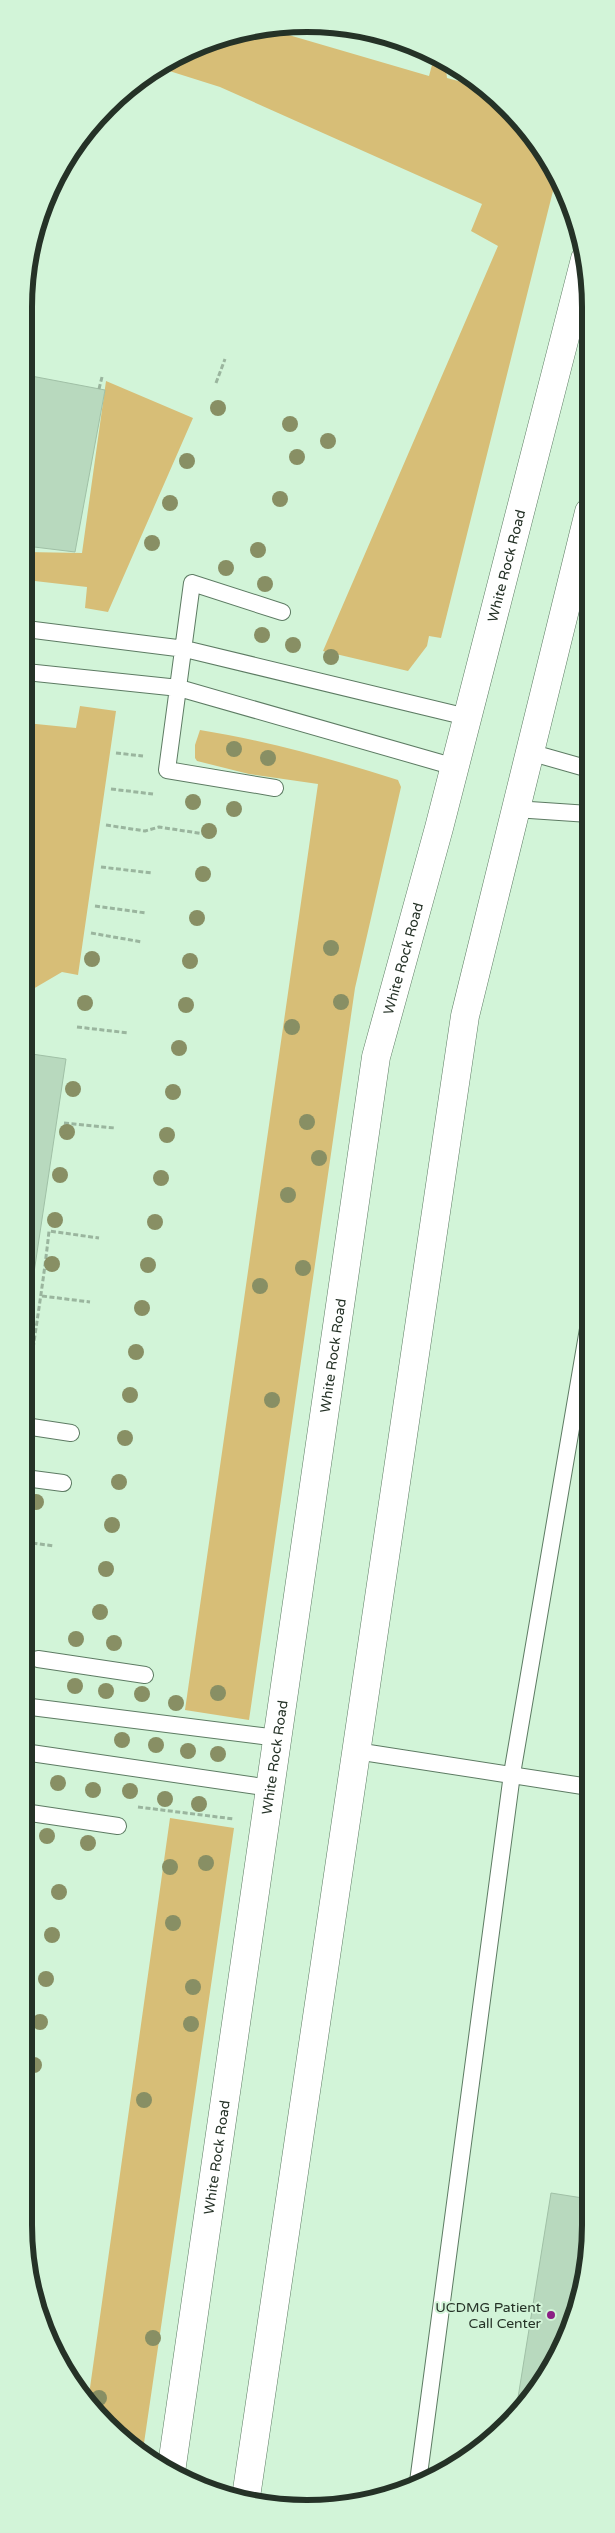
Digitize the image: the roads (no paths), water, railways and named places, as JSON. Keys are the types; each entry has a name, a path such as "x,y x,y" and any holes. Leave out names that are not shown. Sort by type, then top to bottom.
{"main road":[{"name":"White Rock Road","path":"173,2465 376,1057 455,767 580,276"},
{"path":"247,2493 465,1016 582,540"}],"lane":[{"path":"275,788 167,770 185,649 192,583 282,612"},
{"path":"32,630 185,649 467,717"},
{"path":"32,673 179,688 455,767"},
{"path":"529,752 582,767"},
{"path":"515,809 582,814"},
{"path":"419,2477 512,1774 582,1364"},
{"path":"32,1427 71,1433"},
{"path":"32,1479 63,1483"},
{"path":"38,1659 145,1675"},
{"path":"32,1707 278,1738"},
{"path":"356,1751 582,1786"},
{"path":"32,1753 270,1788"},
{"path":"32,1813 118,1826"}],"place":[{"name":"UCDMG Patient Call Center","path":"551,2315"}]}
